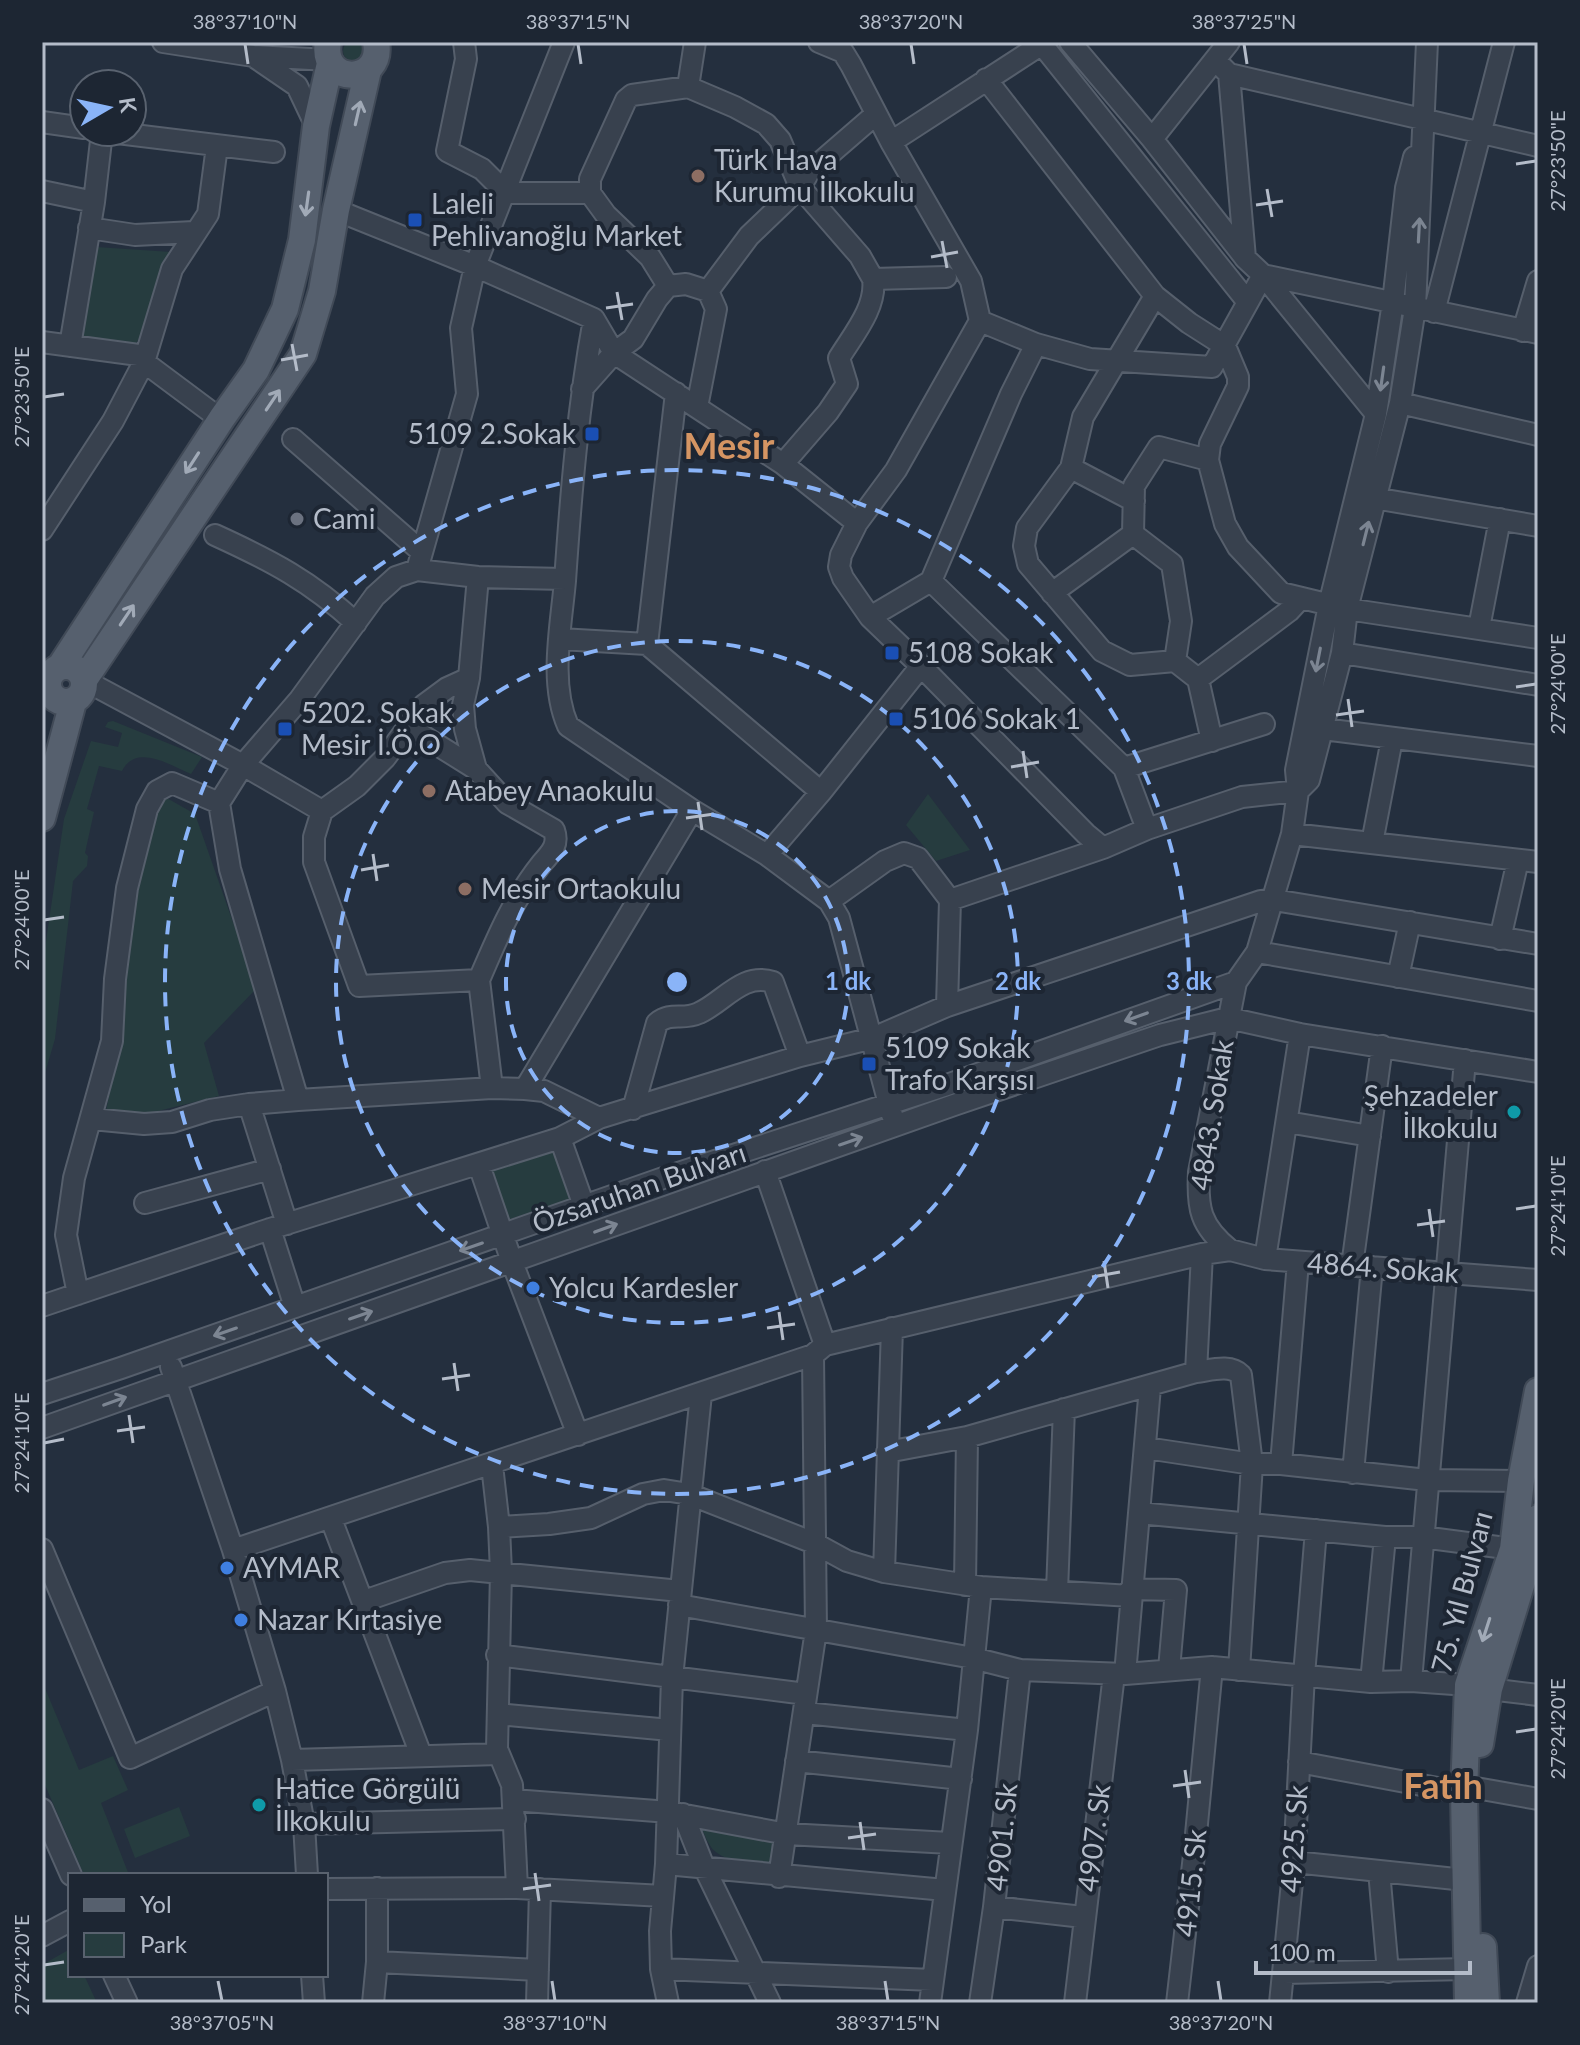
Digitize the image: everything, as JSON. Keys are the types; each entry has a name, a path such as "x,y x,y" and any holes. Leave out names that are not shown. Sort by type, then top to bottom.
{"main road":[{"path":"42,818 79,693 303,354 322,291 336,210 368,70 376,57 376,42"},
{"path":"329,55 348,75 368,70"},
{"path":"79,693 56,700 48,691 48,681 256,370 285,309 302,240 316,126 329,55"},
{"name":"75. Yıl Bulvarı","path":"1527,1552 1521,1481 1538,1391"},
{"name":"75. Yıl Bulvarı","path":"1468,2003 1465,1880 1478,1687 1538,1518"},
{"name":"75. Yıl Bulvarı","path":"1470,1790 1486,2003"}],"street":[{"path":"163,42 253,56 329,55"},
{"path":"464,42 466,59 447,151 482,169 506,193 590,193"},
{"path":"298,1100 230,869 219,803 243,765 300,699 375,596 419,561 467,394 461,328 475,266 564,42"},
{"path":"688,87 695,42"},
{"path":"819,42 849,47 876,114 963,264 971,281 980,321 896,470 857,523 841,555 839,567 870,617 1103,848"},
{"path":"1070,42 1376,414"},
{"path":"1229,42 1222,67 1246,259"},
{"path":"1424,310 1427,42"},
{"path":"950,900 1242,797 1298,791 1309,780 1342,653 1338,607 1374,498 1424,310 1504,42"},
{"path":"891,142 1041,43 1247,301"},
{"path":"253,56 297,86 316,126"},
{"path":"1152,139 1222,67"},
{"path":"1222,67 1538,146"},
{"path":"986,79 1155,296 1225,346 1238,377 1238,386 1210,444 1208,460 1225,524 1238,547 1281,593 1338,607 1538,638"},
{"path":"668,286 650,257 606,215 590,193 590,179 626,100 632,95 688,87 766,124 780,140 800,187 860,256 873,279 871,304 839,358 847,384 828,412 783,464"},
{"path":"708,291 749,236 800,187 809,172 876,114"},
{"path":"1236,982 1257,952 1292,834 1298,791 1296,770 1338,607 1376,414 1406,188 1424,118"},
{"path":"42,122 68,126"},
{"path":"148,137 274,152"},
{"path":"42,530 113,421 145,359 172,269 208,214 217,146"},
{"path":"70,346 100,148"},
{"path":"42,191 94,202"},
{"path":"336,210 475,266 594,319 614,353 783,464 857,523"},
{"path":"89,228 135,235 194,232"},
{"path":"980,321 1036,344 1090,359 1212,367 1263,275"},
{"path":"1263,275 1531,332 1538,281"},
{"path":"873,279 946,277"},
{"path":"582,389 614,353 633,339 668,286 686,284 708,291 716,309 697,407"},
{"path":"1155,296 1083,417 1071,468 1027,528 1024,546 1028,564 1102,651 1130,665 1175,661 1198,679 1212,741"},
{"path":"594,319 582,389 560,639 559,706 568,726 692,810 767,855 829,901 839,918 894,1126"},
{"path":"42,342 145,359 222,418"},
{"path":"870,617 931,581 1011,394 1036,344"},
{"path":"647,644 676,393"},
{"path":"1400,403 1538,435"},
{"path":"293,439 419,561 478,577 565,579"},
{"path":"1133,534 1134,486 1159,447 1208,460"},
{"path":"1071,468 1134,501"},
{"path":"1374,498 1538,526"},
{"path":"1479,628 1500,519"},
{"path":"1052,593 1133,534"},
{"path":"1133,534 1172,564 1181,621 1175,661"},
{"path":"215,535 278,564 328,597 356,623"},
{"path":"476,769 465,729 463,705 469,678 478,577"},
{"path":"931,581 1124,768 1147,829"},
{"path":"1198,679 1289,611 1301,598"},
{"path":"560,639 647,644 821,792"},
{"path":"1342,653 1538,685"},
{"path":"767,855 921,666"},
{"path":"469,678 447,688 424,705 376,767 357,786 322,811 314,837 314,862 359,986 479,980"},
{"path":"79,693 116,698 322,811"},
{"path":"1124,768 1264,724"},
{"path":"407,726 476,769 507,803 554,830 557,839 553,850 509,910 479,980 492,1088"},
{"path":"1323,729 1538,756"},
{"path":"1372,843 1392,739"},
{"path":"78,1294 66,1235 74,1178 112,1041 115,979 127,888 147,809 157,791 172,783 219,803"},
{"path":"525,1089 692,810"},
{"path":"1292,834 1528,861 1500,939"},
{"path":"829,901 885,861 904,853 918,858 950,900 947,1006"},
{"path":"42,1306 560,1138 599,1118 800,1056 873,1038 947,1006 1261,901 1274,900 1538,944"},
{"path":"1398,977 1410,922"},
{"path":"1257,952 1538,1001"},
{"path":"633,1109 657,1023 666,1016 701,1013 752,980 773,982 800,1056"},
{"name":"4843. Sokak","path":"1230,1250 1211,1232 1197,1204 1199,1172 1236,982"},
{"name":"Özsaruhan Bulvarı","path":"42,1394 1236,982"},
{"path":"1228,1018 1300,1034 1538,1072"},
{"name":"Özsaruhan Bulvarı","path":"42,1428 894,1126 1160,1035 1228,1018"},
{"path":"1265,1259 1300,1034"},
{"path":"1353,1473 1370,1136 1382,1046"},
{"path":"1411,1681 1465,1060"},
{"path":"92,1119 144,1124 172,1122 210,1110 249,1104 492,1088 544,1091 599,1118"},
{"path":"249,1104 270,1169 295,1307"},
{"path":"1287,1122 1370,1136"},
{"path":"560,1138 584,1206"},
{"path":"479,1165 512,1262 578,1435"},
{"path":"145,1203 270,1169"},
{"path":"765,1171 819,1350 814,1543 816,1630 779,1877"},
{"path":"233,1550 701,1394 819,1350 892,1328 1230,1250"},
{"name":"4864. Sokak","path":"1230,1250 1265,1259 1538,1280"},
{"path":"1196,1372 1202,1254"},
{"path":"1281,1464 1298,1262"},
{"path":"884,1572 892,1328"},
{"path":"167,1352 233,1550 275,1691 304,1824 307,1873"},
{"path":"887,1452 967,1437 1196,1372 1227,1368 1241,1375 1252,1464 1239,1670"},
{"name":"4907. Sk","path":"1075,2003 1083,1917 1131,1592 1150,1387"},
{"path":"668,2003 661,1969 666,1864 676,1813 670,1730 672,1678 701,1394"},
{"path":"1057,1591 1064,1409"},
{"path":"930,2003 961,1779 973,1658 967,1437"},
{"path":"1146,1448 1252,1464 1281,1464 1427,1480 1521,1481"},
{"path":"492,1465 501,1572 497,1655 499,1754 512,1785 517,1888"},
{"path":"499,1527 591,1518 643,1494 664,1490 689,1494 814,1543 847,1561 884,1572 973,1586 1057,1591 1176,1590 1169,1669"},
{"path":"1139,1513 1385,1537 1422,1537 1527,1552"},
{"path":"331,1519 421,1755"},
{"name":"4925. Sk","path":"1280,2003 1294,1862 1316,1530"},
{"path":"1371,1682 1385,1537"},
{"path":"42,1549 130,1758 275,1691"},
{"path":"364,1601 445,1573 470,1570 501,1572 680,1598 816,1630 973,1658 1020,1670 1120,1674 1212,1667 1371,1682 1411,1681 1538,1695"},
{"path":"497,1655 672,1678 967,1730"},
{"name":"4915. Sk","path":"1177,2003 1212,1667"},
{"name":"4901. Sk","path":"980,2003 994,1907 1020,1670"},
{"path":"498,1714 670,1730"},
{"path":"292,1760 499,1754"},
{"path":"796,1761 961,1779"},
{"path":"1299,1762 1538,1799"},
{"path":"42,1809 70,1873"},
{"path":"304,1824 514,1810 676,1813 787,1834 950,1843"},
{"path":"676,1813 770,2003"},
{"path":"1294,1862 1465,1880"},
{"path":"666,1864 779,1877 945,1890"},
{"path":"1379,1871 1388,1972"},
{"path":"373,2003 377,1962 377,1888"},
{"path":"328,1889 517,1888 663,1896"},
{"path":"537,2003 540,1889"},
{"path":"994,1907 1083,1917"},
{"path":"42,1936 68,1922"},
{"path":"377,1962 538,1970"},
{"path":"1527,2003 1538,1966"},
{"path":"661,1969 933,1980"},
{"path":"1284,1973 1467,1969"},
{"path":"115,1977 127,2003"},
{"path":"312,1977 314,2003"}],"green space":[{"path":"353,41 360,44 363,51 360,58 353,61 346,58 343,51 346,44"},
{"path":"96,247 171,252 144,332 136,343 81,341"},
{"path":"113,721 202,757 191,774 144,757 128,763 122,771 99,766 87,809 94,812 85,853 88,856 87,866 73,881 55,1039 42,1083 42,968 64,819 91,741 118,747 122,733 105,727"},
{"path":"928,794 970,850 936,861 906,825"},
{"path":"165,797 195,814 255,985 254,991 204,1043 219,1096 146,1114 106,1111 119,1047 131,922 157,808"},
{"path":"554,1145 577,1197 504,1221 486,1167"},
{"path":"42,1681 79,1770 113,1756 128,1790 101,1803 128,1873 83,1873 42,1778"},
{"path":"179,1807 190,1836 135,1858 124,1829"},
{"path":"700,1823 778,1837 776,1864 741,1861 716,1853"},
{"path":"68,1950 68,1977 85,1977 97,2003 42,2003 42,1965"}],"place":[{"name":"Türk Hava Kurumu İlkokulu","path":"698,176"},
{"name":"Laleli Pehlivanoğlu Market","path":"415,220"},
{"name":"5109 2.Sokak","path":"592,434"},
{"name":"Cami","path":"297,519"},
{"name":"5108 Sokak","path":"892,653"},
{"name":"5106 Sokak 1","path":"896,719"},
{"name":"5202. Sokak Mesir İ.Ö.O","path":"285,729"},
{"name":"Atabey Anaokulu","path":"429,791"},
{"name":"Mesir Ortaokulu","path":"465,889"},
{"name":"5109 Sokak Trafo Karşısı","path":"869,1064"},
{"name":"Şehzadeler İlkokulu","path":"1514,1112"},
{"name":"Yolcu Kardesler","path":"533,1288"},
{"name":"AYMAR","path":"227,1568"},
{"name":"Nazar Kırtasiye","path":"241,1620"},
{"name":"Hatice Görgülü İlkokulu","path":"259,1805"}],"district":[{"name":"Mesir","path":"729,446"},
{"name":"Fatih","path":"1443,1786"}]}
